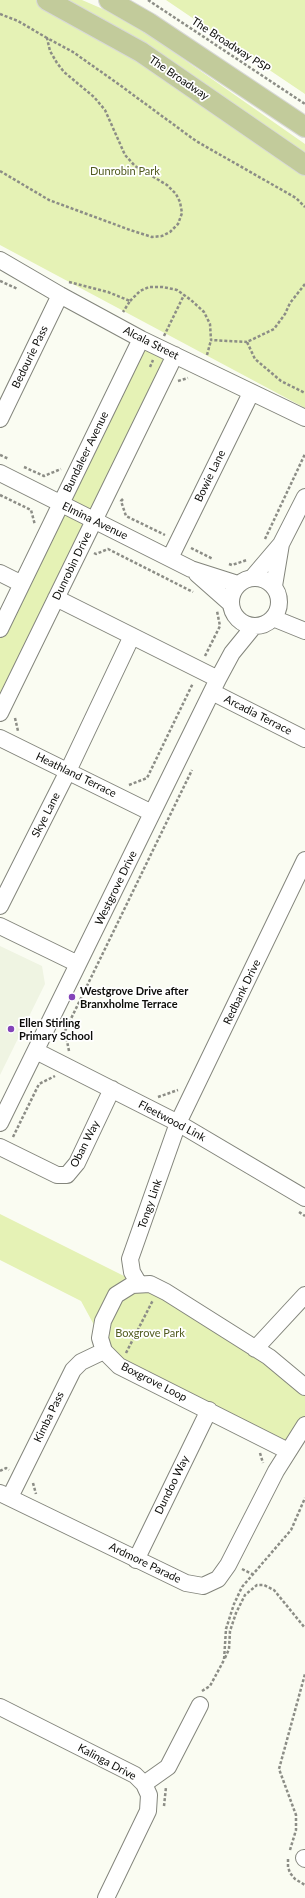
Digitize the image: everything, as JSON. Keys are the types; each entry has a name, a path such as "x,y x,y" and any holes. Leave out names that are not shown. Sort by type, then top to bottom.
{"main road":[{"name":"The Broadway","path":"47,0 141,52 305,165"},
{"path":"109,0 149,23 305,127"}],"street":[{"name":"Alcala Street","path":"0,260 60,295 141,339 305,418"},
{"name":"Bedourie Pass","path":"0,419 60,295"},
{"name":"Bundaleer Avenue","path":"0,629 61,504 67,474 141,339"},
{"name":"Dunrobin Drive","path":"7,715 56,598 175,355"},
{"name":"Bowie Lane","path":"170,558 251,393"},
{"name":"Elmina Avenue","path":"0,473 191,569 245,581"},
{"path":"245,581 267,580 274,586 280,598 276,612 268,623 254,626 247,624 228,610 234,591 281,544 305,497"},
{"path":"274,586 281,544"},
{"name":"Elmina Avenue","path":"191,569 228,610"},
{"path":"0,574 22,584"},
{"path":"56,598 199,669 215,685"},
{"name":"Westgrove Drive","path":"228,610 232,653"},
{"path":"276,612 305,628"},
{"path":"276,612 305,631"},
{"name":"Westgrove Drive","path":"0,1123 215,685 232,653 254,626"},
{"name":"Skye Lane","path":"0,906 68,771 132,636"},
{"name":"Arcadia Terrace","path":"215,685 305,739"},
{"name":"Heathland Terrace","path":"0,738 152,813"},
{"name":"Redbank Drive","path":"178,1123 305,860"},
{"path":"0,926 78,964"},
{"name":"Fleetwood Link","path":"36,1051 178,1123 305,1198"},
{"name":"Oban Way","path":"3,1149 57,1175 67,1175 77,1163 112,1089"},
{"name":"Tongy Link","path":"138,1284 132,1272 130,1259 178,1123"},
{"path":"104,1351 100,1338 103,1321 116,1295 132,1285 150,1284 255,1349 305,1387"},
{"path":"255,1349 305,1295"},
{"name":"Boxgrove Loop","path":"104,1351 119,1366 288,1451"},
{"name":"Kimba Pass","path":"5,1495 21,1475 73,1370 81,1362 104,1351"},
{"name":"Dundoo Way","path":"136,1560 208,1410"},
{"name":"Ardmore Parade","path":"5,1495 186,1583 203,1586 218,1579 228,1566 276,1471 305,1425"},
{"path":"144,1784 168,1767 198,1699"},
{"name":"Kalinga Drive","path":"0,1707 135,1775 144,1784 149,1795 148,1811 106,1898"}],"path":[{"name":"The Broadway PSP","path":"148,0 305,104"},
{"path":"0,14 18,21 73,52 196,142 296,198 305,207"},
{"path":"0,171 49,200 152,237 162,236 170,232 178,224 182,214 180,202 176,194 167,185 135,166 125,155 105,110 94,97 64,72 50,51 47,38"},
{"path":"130,301 140,291 149,288 162,287 177,290 184,294 204,312 210,324 211,340 247,342 274,329 285,314 293,298 305,284"},
{"path":"150,367 184,294"},
{"path":"247,342 255,359 281,381 305,393"},
{"path":"175,388 179,381"},
{"path":"0,455 12,461"},
{"path":"19,464 44,476 67,474 64,463"},
{"path":"107,494 122,501"},
{"path":"125,494 122,501 126,516 219,562"},
{"path":"224,563 228,564"},
{"path":"122,781 129,785 147,778 228,610"},
{"path":"7,715 19,732"},
{"path":"74,1054 68,1050 65,1031 195,762"},
{"path":"3,1149 39,1084 54,1078"},
{"path":"151,1094 158,1097 182,1088 193,1094"},
{"path":"119,1366 158,1288"},
{"path":"258,1448 266,1470"},
{"path":"0,1471 6,1468 33,1480 37,1497"},
{"path":"224,1660 226,1628 234,1604 242,1587 291,1530 305,1498"},
{"path":"198,1699 210,1686 224,1660 229,1649 230,1631 236,1613 248,1590 257,1585 264,1585 274,1590 305,1628"},
{"path":"305,1674 279,1769 296,1815 296,1830 288,1858 288,1866 290,1873 295,1879 305,1884"}],"shaded area":[{"name":"Ellen Stirling Primary School","path":"0,946 42,966 45,984 0,1075"}],"green space":[{"name":"Dunrobin Park","path":"0,0 82,0 126,19 305,144 305,408 0,245"},
{"path":"166,0 305,0 305,94 216,34"},
{"path":"141,339 175,355 0,712 0,630"},
{"name":"Boxgrove Park","path":"0,1214 138,1283 305,1387 305,1425 288,1451 119,1366 100,1336 81,1301 0,1260"}],"place":[{"name":"Westgrove Drive after Branxholme Terrace","path":"72,997"},
{"name":"Ellen Stirling Primary School","path":"11,1029"}]}
